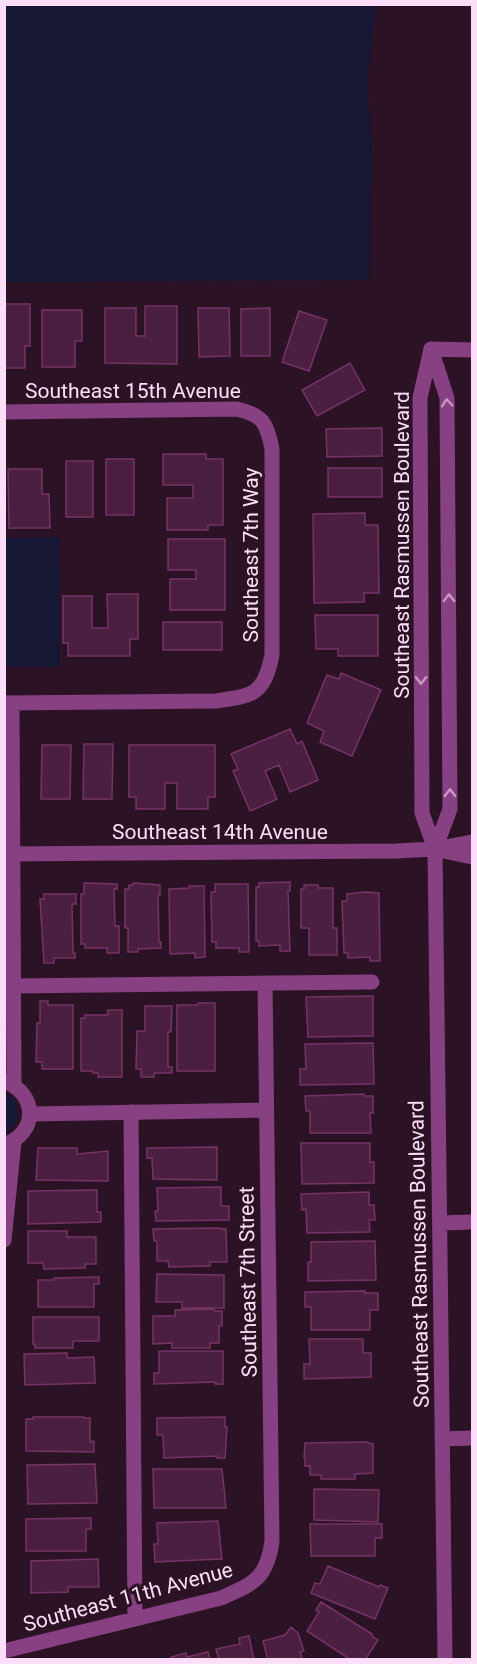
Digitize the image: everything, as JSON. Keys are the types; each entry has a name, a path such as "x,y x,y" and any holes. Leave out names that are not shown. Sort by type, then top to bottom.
{"street":[{"path":"431,349 472,350"},
{"name":"Southeast Rasmussen Boulevard","path":"431,349 447,398 448,445 450,809 435,849"},
{"name":"Southeast Rasmussen Boulevard","path":"431,349 420,398 422,813 435,849 445,1659"},
{"name":"Southeast 15th Avenue","path":"4,412 237,409 261,418"},
{"name":"Southeast 7th Way","path":"8,703 215,701 243,698 257,691 268,676 272,655 272,449 266,426 261,418"},
{"path":"4,1240 9,1143 23,1134 30,1114 25,1096 9,1083 12,986 8,703"},
{"name":"Southeast 14th Avenue","path":"9,854 396,851 435,849 472,842"},
{"name":"Southeast 14th Avenue","path":"435,849 472,856"},
{"path":"12,986 372,982"},
{"name":"Southeast 7th Street","path":"260,1577 270,1557 272,1541 265,983"},
{"path":"30,1114 266,1110"},
{"path":"131,1112 135,1620"},
{"path":"440,1223 472,1222"},
{"path":"442,1439 472,1438"},
{"name":"Southeast 11th Avenue","path":"4,1652 221,1598 250,1585 260,1577"}],"shaded area":[{"path":"4,5 376,5 367,85 372,147 369,280 5,282"},
{"path":"59,537 60,667 5,667 5,538"},
{"path":"5,1093 14,1099 18,1113 13,1126 5,1133"}],"building":[{"path":"4,304 30,304 30,346 25,346 25,368 4,368"},
{"path":"145,306 177,306 177,364 105,363 105,308 136,308 136,336 145,336"},
{"path":"198,308 229,308 230,356 199,357"},
{"path":"270,308 270,356 241,356 241,309"},
{"path":"42,310 82,310 82,341 75,341 75,367 42,367"},
{"path":"299,311 327,320 309,371 282,362"},
{"path":"350,363 365,390 317,416 302,390"},
{"path":"382,428 382,456 327,457 326,429"},
{"path":"163,454 206,454 206,459 223,459 223,525 208,525 208,530 167,530 167,498 193,498 193,485 163,485"},
{"path":"106,459 134,459 134,515 106,515"},
{"path":"66,461 93,461 93,517 66,517"},
{"path":"328,468 382,468 382,497 328,497"},
{"path":"8,469 42,469 42,494 49,494 50,528 9,528"},
{"path":"365,513 365,525 378,525 379,593 364,593 364,602 314,603 313,514"},
{"path":"168,539 225,539 225,610 170,610 170,579 196,579 196,570 168,570"},
{"path":"107,594 138,594 138,639 130,639 130,656 68,656 68,643 63,643 63,596 92,596 92,628 108,628"},
{"path":"315,615 378,615 378,656 338,656 338,649 316,649"},
{"path":"163,622 222,622 222,650 163,650"},
{"path":"341,673 381,690 352,756 320,742 324,731 307,723 327,675 339,679"},
{"path":"290,729 297,744 302,741 318,780 290,792 279,765 265,771 277,799 250,811 233,771 238,769 231,754"},
{"path":"84,744 113,744 112,799 83,799"},
{"path":"42,745 71,745 70,799 41,799"},
{"path":"129,745 215,745 215,797 208,797 208,809 177,809 177,783 165,783 165,809 136,809 136,797 129,797"},
{"path":"290,882 290,891 288,891 290,951 280,951 280,945 259,946 259,941 256,941 256,887 259,887 259,883"},
{"path":"84,883 117,884 117,889 114,889 115,926 119,926 119,953 107,953 107,948 85,948 85,944 81,944 81,894 84,894"},
{"path":"133,883 160,885 160,895 158,895 161,948 128,952 128,928 125,928 125,889 129,889 129,885"},
{"path":"215,884 248,884 249,952 239,952 239,948 216,948 216,942 212,942 211,892 215,892"},
{"path":"304,885 333,888 333,928 337,928 337,955 309,955 309,928 301,928 301,889 304,889"},
{"path":"189,886 204,886 205,957 195,958 195,953 170,954 169,889 189,888"},
{"path":"379,893 380,961 370,961 370,957 348,958 348,953 344,953 342,901 347,901 347,894"},
{"path":"44,894 76,894 76,904 72,904 75,958 54,958 54,963 44,963 40,899 44,899"},
{"path":"373,996 373,1036 308,1037 306,997"},
{"path":"40,1001 48,1001 48,1005 73,1005 73,1069 42,1069 42,1062 36,1062"},
{"path":"198,1003 215,1003 215,1071 177,1071 177,1005 198,1005"},
{"path":"145,1006 172,1006 171,1032 168,1032 168,1067 172,1067 172,1073 154,1073 154,1077 141,1077 141,1069 136,1069 137,1031 145,1031"},
{"path":"108,1010 122,1010 122,1077 98,1077 98,1073 93,1073 93,1071 81,1071 81,1018 85,1018 85,1015 108,1015"},
{"path":"373,1043 374,1084 300,1085 300,1069 306,1069 305,1044"},
{"path":"364,1094 364,1096 373,1096 373,1113 370,1113 371,1133 310,1133 310,1111 306,1111 305,1096"},
{"path":"301,1143 370,1143 370,1162 374,1162 374,1183 302,1184"},
{"path":"217,1147 217,1180 153,1179 152,1158 147,1158 147,1148"},
{"path":"38,1148 77,1148 77,1154 108,1151 108,1181 36,1180"},
{"path":"221,1187 221,1206 229,1206 229,1220 156,1221 157,1188"},
{"path":"97,1190 97,1212 101,1212 101,1222 28,1224 28,1191"},
{"path":"369,1192 369,1205 374,1205 375,1220 369,1220 370,1232 307,1233 306,1209 302,1210 301,1194"},
{"path":"153,1229 226,1229 227,1262 210,1262 210,1266 169,1267 168,1261 157,1261 157,1241 154,1241"},
{"path":"28,1231 67,1231 67,1237 96,1237 96,1264 85,1264 85,1268 44,1269 43,1263 28,1263"},
{"path":"375,1241 376,1280 308,1281 311,1242"},
{"path":"157,1274 224,1275 224,1308 182,1308 182,1302 156,1302"},
{"path":"99,1277 99,1284 94,1284 94,1307 38,1307 38,1280"},
{"path":"365,1291 365,1293 378,1293 378,1310 370,1310 370,1330 311,1330 311,1307 305,1307 305,1292"},
{"path":"214,1309 214,1311 222,1311 219,1343 210,1343 210,1348 172,1348 172,1343 153,1344 153,1316 175,1316 175,1310"},
{"path":"33,1317 99,1317 99,1341 73,1341 73,1348 35,1348"},
{"path":"309,1339 363,1339 363,1353 371,1353 371,1377 304,1379 304,1364 310,1364"},
{"path":"159,1351 223,1351 223,1384 215,1384 215,1382 154,1384 154,1373 159,1373"},
{"path":"67,1353 67,1358 94,1357 95,1383 25,1385 24,1354"},
{"path":"33,1417 90,1418 90,1442 94,1441 94,1452 26,1451 26,1419 33,1419"},
{"path":"225,1417 225,1427 227,1427 225,1458 217,1458 217,1456 164,1458 163,1435 157,1435 157,1418"},
{"path":"366,1442 373,1444 373,1473 355,1474 355,1479 321,1479 321,1475 310,1475 310,1466 305,1466 305,1443"},
{"path":"95,1464 97,1503 28,1504 27,1465"},
{"path":"153,1469 222,1469 226,1508 154,1508"},
{"path":"314,1489 379,1490 378,1522 314,1520"},
{"path":"91,1518 91,1529 86,1529 86,1551 26,1551 26,1519"},
{"path":"218,1521 222,1559 155,1562 154,1544 158,1544 157,1523"},
{"path":"310,1524 382,1524 382,1538 375,1538 375,1556 311,1556"},
{"path":"98,1559 99,1587 68,1587 68,1592 31,1593 31,1561"},
{"path":"328,1566 379,1587 380,1585 388,1588 375,1619 311,1593 315,1583 320,1584"},
{"path":"321,1602 378,1640 365,1660 351,1660 307,1631 319,1612 316,1610"},
{"path":"291,1627 298,1633 304,1651 300,1652 303,1660 268,1660 263,1641 285,1635"},
{"path":"249,1636 254,1660 219,1660 216,1649 240,1644 239,1638"},
{"path":"208,1652 210,1660 171,1660 171,1657 186,1653 187,1657"}]}
